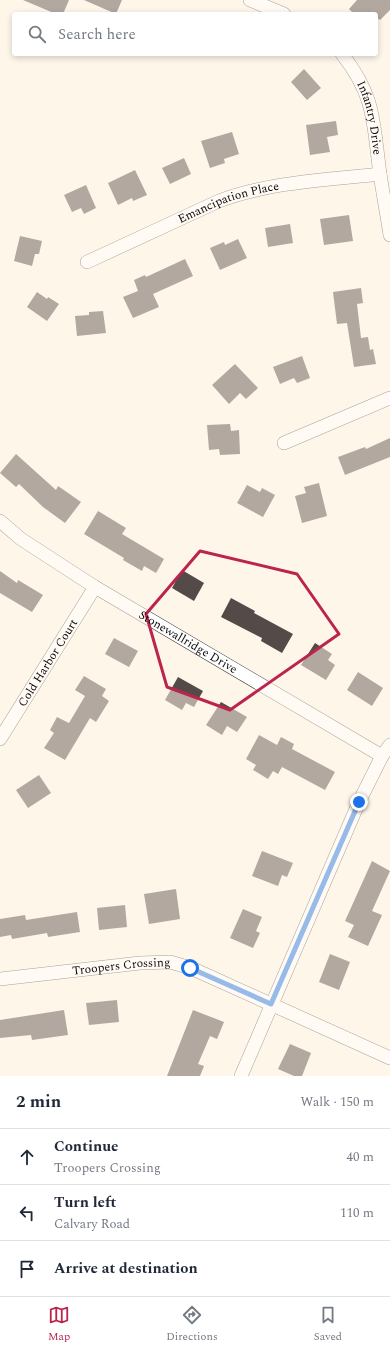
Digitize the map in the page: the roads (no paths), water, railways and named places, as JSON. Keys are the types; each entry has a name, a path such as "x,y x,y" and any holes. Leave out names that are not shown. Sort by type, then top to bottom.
{"street":[{"path":"250,0 279,12"},
{"name":"Infantry Drive","path":"344,56 352,67 365,90 374,117 380,174 390,235"},
{"name":"Emancipation Place","path":"87,262 219,201 241,193 380,174"},
{"path":"284,443 390,398"},
{"name":"Stonewallridge Drive","path":"0,520 21,539 95,587 382,756"},
{"name":"Cold Harbor Court","path":"0,738 95,587"},
{"path":"241,1076 359,802 382,756 390,745"},
{"name":"Troopers Crossing","path":"0,979 140,963 170,962 190,968 390,1058"}]}
